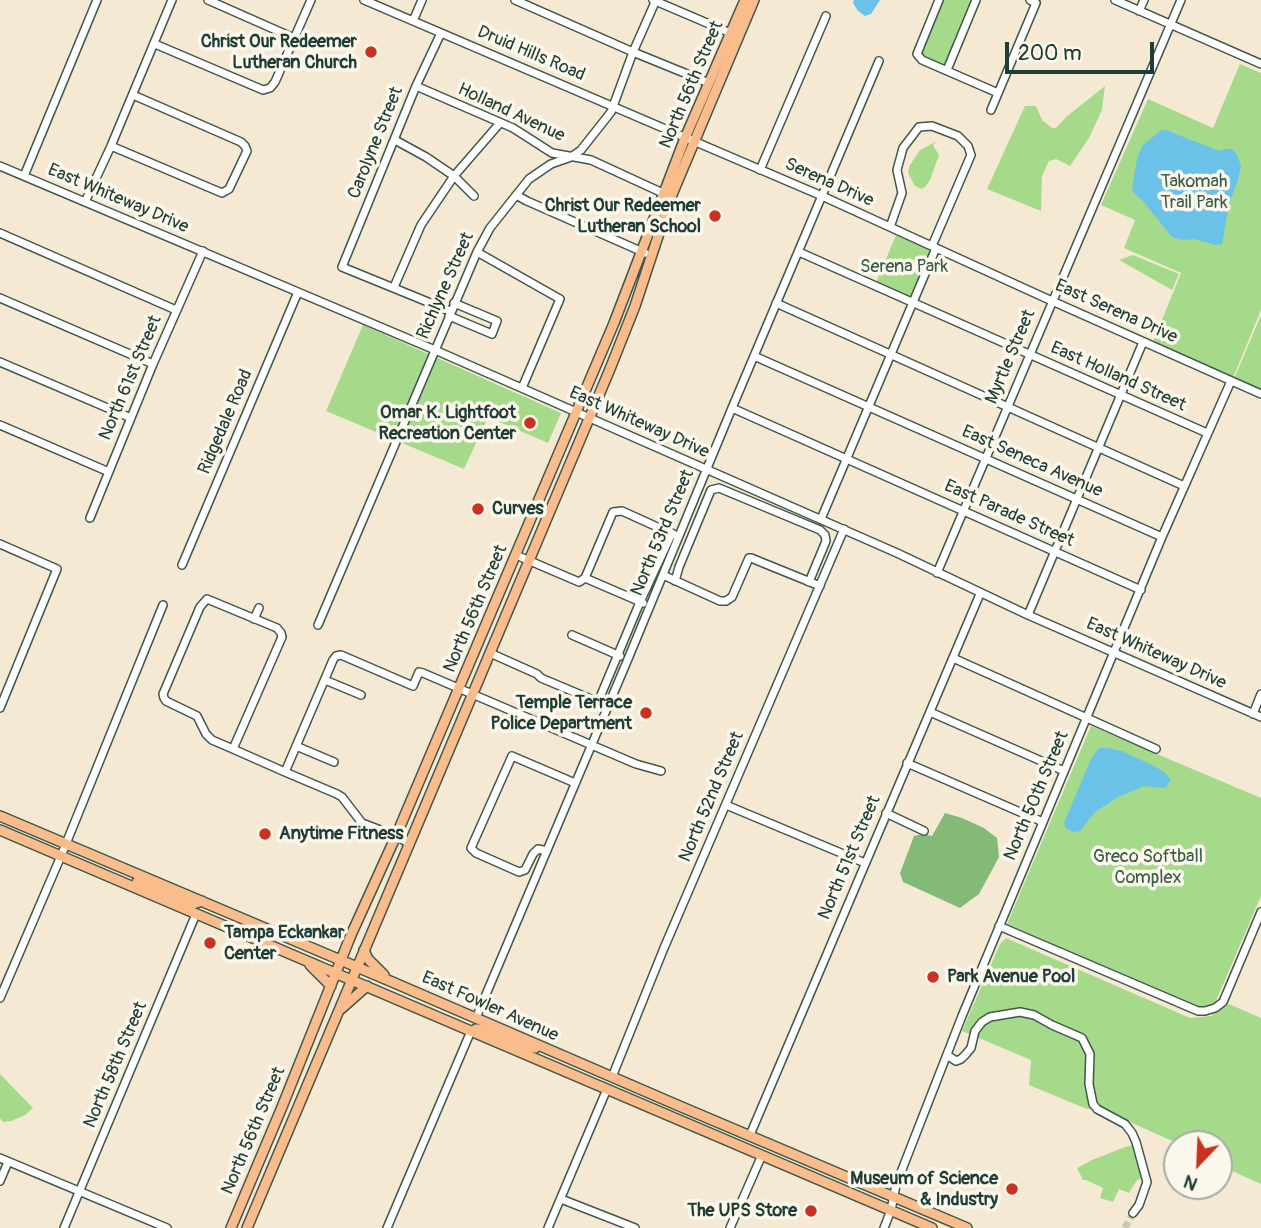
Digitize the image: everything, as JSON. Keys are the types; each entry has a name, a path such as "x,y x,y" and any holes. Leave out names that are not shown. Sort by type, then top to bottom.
{"main road":[{"name":"North 56th Street","path":"689,140 735,35 744,0"},
{"name":"North 56th Street","path":"231,1228 351,935 459,689 642,251 668,195 709,83 754,0"},
{"name":"North 56th Street","path":"247,1228 617,353 652,256 668,195"},
{"path":"604,347 617,353"},
{"path":"555,464 568,470"},
{"path":"518,550 531,556"},
{"name":"East Fowler Avenue","path":"0,816 967,1228"},
{"name":"East Fowler Avenue","path":"0,830 932,1228"},
{"path":"125,883 131,881 193,904 202,901"},
{"path":"329,955 351,935"},
{"path":"364,950 368,959 390,981"},
{"path":"303,960 331,986"},
{"path":"337,1013 367,986"},
{"path":"471,1031 477,1028 529,1047 550,1050"},
{"path":"527,1055 562,1063 601,1079 612,1077"},
{"path":"607,1089 621,1087 653,1100 677,1105"},
{"path":"660,1111 686,1117 733,1136 741,1138 750,1135"},
{"path":"762,1155 779,1154 811,1167 848,1177"}],"street":[{"path":"24,176 97,0"},
{"path":"85,202 173,0"},
{"path":"208,0 294,38"},
{"path":"155,44 263,90 270,88 275,82 310,0"},
{"name":"Druid Hills Road","path":"364,0 689,140"},
{"path":"413,21 422,0"},
{"path":"515,0 709,83"},
{"path":"655,0 735,35"},
{"name":"Richlyne Street","path":"318,625 477,252 490,228 529,179 551,164 571,157 581,150 611,112 655,0"},
{"path":"939,0 917,54 922,60 998,93"},
{"path":"947,70 976,0"},
{"path":"1115,0 1261,64"},
{"path":"1139,11 1144,0"},
{"name":"Myrtle Street","path":"937,573 1181,0"},
{"path":"991,110 1033,1"},
{"path":"760,170 826,16"},
{"name":"Carolyne Street","path":"394,287 342,267 416,86 441,33"},
{"name":"North 53rd Street","path":"476,1018 663,575 676,535 707,470 879,61"},
{"name":"Holland Avenue","path":"416,86 513,128 552,153 592,160 668,195"},
{"path":"111,146 222,193 229,189 247,151 241,142 133,95"},
{"path":"454,303 497,321 492,334 394,287 421,225 454,176 500,123"},
{"path":"821,519 914,303 971,155 968,146 958,136 932,126 919,127 903,148 897,170 902,193 890,227"},
{"path":"395,140 454,176 474,196"},
{"name":"Serena Drive","path":"689,140 822,196 958,259"},
{"name":"East Whiteway Drive","path":"0,166 435,349 1261,717"},
{"path":"516,195 652,256"},
{"path":"0,233 176,310"},
{"name":"North 61st Street","path":"90,518 202,251"},
{"path":"477,252 560,299 522,388"},
{"name":"East Holland Street","path":"799,252 1207,433"},
{"name":"East Serena Drive","path":"958,259 1261,394"},
{"name":"Ridgedale Road","path":"182,565 298,292"},
{"path":"0,298 153,364"},
{"path":"776,303 1184,486"},
{"path":"1028,615 1143,342"},
{"name":"East Seneca Avenue","path":"754,356 1163,537"},
{"path":"0,362 131,418"},
{"name":"North 50th Street","path":"884,1228 891,1210 892,1197 999,926 1184,486 1231,381"},
{"name":"East Parade Street","path":"732,408 1140,590"},
{"path":"0,425 109,472"},
{"path":"675,581 711,490 719,488 820,530 825,535 826,541 809,582"},
{"path":"490,653 598,702 640,602 676,535 622,511 613,512 585,578 579,582 531,556"},
{"name":"North 52nd Street","path":"612,1077 664,948 844,529"},
{"path":"0,544 57,569 0,708"},
{"path":"663,575 720,601 726,601 732,597 748,558 751,558 820,586"},
{"path":"585,578 650,606"},
{"name":"North 51st Street","path":"750,1135 980,594"},
{"path":"233,749 282,633 277,628 207,599 203,602 163,694 166,701 197,716 212,740 337,794 362,823 410,844"},
{"path":"0,998 163,605"},
{"path":"254,619 259,608"},
{"path":"572,635 628,659"},
{"path":"285,772 333,660 341,655 412,686 419,671 636,764 661,771"},
{"path":"953,657 1156,749"},
{"path":"324,680 361,695"},
{"path":"1253,713 1261,694"},
{"path":"930,712 1064,771"},
{"path":"296,746 334,762"},
{"path":"547,851 538,849 525,870 519,872 475,853 471,848 512,756 575,783"},
{"path":"907,763 1043,822"},
{"path":"726,804 865,863"},
{"path":"887,813 924,831"},
{"path":"999,926 1198,1011 1205,1011 1216,1008 1223,1002 1261,912"},
{"name":"North 58th Street","path":"64,1228 196,914"},
{"path":"947,1055 956,1061 967,1054 975,1031 990,1017 1020,1012 1034,1015 1082,1038 1090,1054 1089,1084 1093,1104 1097,1109 1125,1124 1136,1142 1147,1182 1139,1205 1132,1213"},
{"path":"387,1228 471,1031"},
{"path":"548,1228 607,1089"},
{"path":"730,1228 762,1155"},
{"path":"0,1158 167,1228"},
{"path":"0,1181 8,1162"},
{"path":"561,1199 635,1228"}],"green space":[{"path":"942,0 972,0 945,66 919,55"},
{"name":"Takomah Trail Park","path":"1240,64 1261,73 1261,310 1233,378 1153,342 1181,273 1124,248 1135,220 1101,205 1148,99 1213,128"},
{"path":"1105,86 1102,110 1089,138 1070,166 1056,159 1049,161 1042,176 1041,211 987,189 1025,106 1036,106 1042,120 1056,128"},
{"path":"937,141 933,145 939,155 930,180 921,189 915,186 911,179 908,172 910,165 920,150"},
{"name":"Serena Park","path":"896,235 931,251 911,298 876,283"},
{"path":"1133,255 1179,274 1172,290 1119,260"},
{"path":"1261,315 1261,390 1234,379"},
{"path":"363,325 561,413 548,443 488,417 464,469 326,411"},
{"name":"Greco Softball Complex","path":"1091,726 1261,798 1261,896 1216,1001 1209,1006 1201,1007 1007,924"},
{"path":"945,813 984,828 997,838 999,857 979,894 960,908 903,882 900,873 914,836 932,836"},
{"path":"1006,938 1190,1018 1211,1016 1229,1004 1261,1018 1261,1184 1233,1171 1233,1130 1163,1130 1163,1137 1103,1110 1087,1109 1029,1085 1031,1060 962,1031 1000,944"},
{"path":"0,1074 33,1108 11,1121 3,1122 0,1118"},
{"path":"1134,1145 1145,1178 1137,1180 1129,1193 1119,1189 1113,1202 1100,1198 1103,1188 1083,1180 1077,1168"}],"water":[{"path":"854,0 880,0 871,14 865,16 858,11"},
{"path":"1161,130 1219,151 1232,149 1237,155 1241,166 1229,204 1222,244 1172,237 1134,193 1132,188 1142,146"},
{"path":"1099,748 1122,751 1156,767 1171,780 1165,788 1144,786 1118,797 1095,812 1080,831 1073,832 1066,828 1064,823 1091,759"}],"tunnel":[{"path":"1125,1228 1133,1213"}],"place":[{"name":"Christ Our Redeemer Lutheran Church","path":"371,52"},
{"name":"Christ Our Redeemer Lutheran School","path":"715,216"},
{"name":"Omar K. Lightfoot Recreation Center","path":"530,423"},
{"name":"Curves","path":"478,509"},
{"name":"Temple Terrace Police Department","path":"646,713"},
{"name":"Anytime Fitness","path":"265,834"},
{"name":"Tampa Eckankar Center","path":"210,943"},
{"name":"Park Avenue Pool","path":"933,977"},
{"name":"Museum of Science & Industry","path":"1012,1189"},
{"name":"The UPS Store","path":"811,1211"}]}
